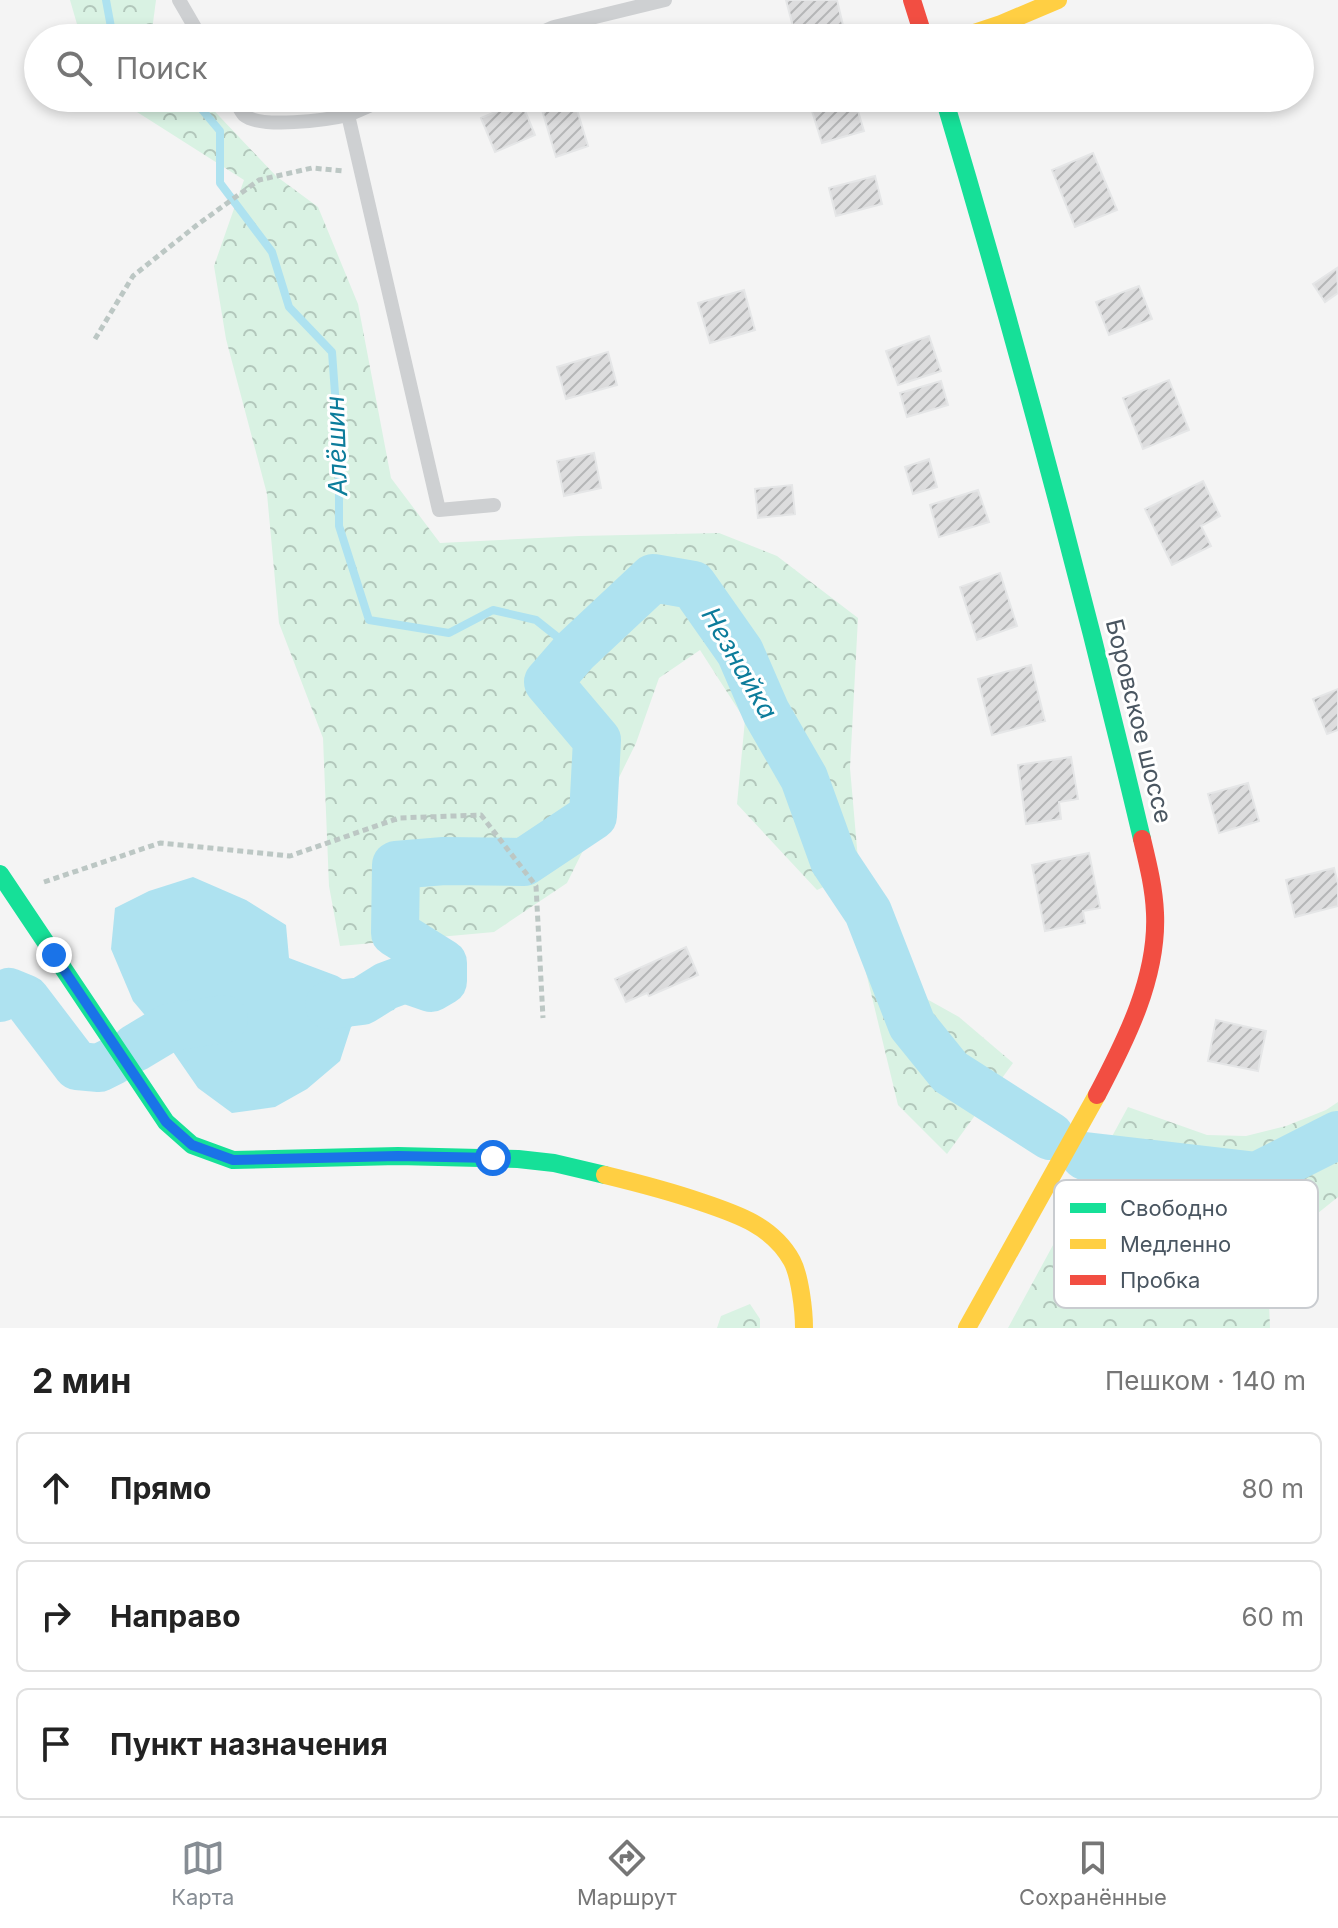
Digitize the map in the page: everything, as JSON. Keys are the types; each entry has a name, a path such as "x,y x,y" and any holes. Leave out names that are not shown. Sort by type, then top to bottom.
{"main road":[{"path":"912,0 920,24"},
{"path":"1001,24 1058,0"},
{"name":"Боровское шоссе","path":"948,112 1042,435 1095,642 1153,885 1155,929 1147,978 1129,1030 1034,1211 967,1328"},
{"path":"0,874 166,1122 192,1145 233,1160 398,1156 518,1159 554,1163 666,1190 741,1215 781,1244 794,1264 804,1328"}],"lane":[{"path":"179,0 193,24"},
{"path":"566,24 665,0"},
{"path":"242,112 259,122 326,120 355,112"},
{"path":"348,115 439,510 494,505"}],"path":[{"path":"95,339 133,276 259,180 312,168 360,173"},
{"path":"13,893 160,843 290,856 399,818 481,815 536,886 543,1018"}],"green space":[{"path":"70,0 156,0 153,24 77,24"},
{"path":"137,112 215,112 276,176 318,207 358,304 391,478 440,543 719,533 777,556 858,618 850,768 859,871 817,890 737,804 745,720 700,650 659,678 636,743 567,883 494,932 340,946 329,886 323,738 279,623 267,494 226,339 214,266 244,180"},
{"path":"864,964 959,1017 1013,1063 947,1154 898,1105"},
{"path":"1338,1102 1338,1197 1318,1213 1318,1180 1088,1180 1128,1107 1207,1135 1246,1136 1286,1126"},
{"path":"1054,1243 1054,1308 1269,1308 1270,1328 1008,1328"},
{"path":"750,1304 760,1319 760,1328 717,1328 721,1316"}],"water":[{"path":"193,877 246,900 286,925 289,958 337,976 354,986 386,986 405,979 394,1010 364,1014 351,1027 340,1061 307,1089 275,1107 232,1113 198,1088 160,1033 133,1001 111,949 115,908 149,891"}],"building":[{"path":"786,0 837,0 843,24 792,24"},
{"path":"495,112 526,112 535,135 495,152 481,118"},
{"path":"543,112 578,112 588,146 556,157"},
{"path":"812,112 858,112 864,131 822,143"},
{"path":"1093,153 1117,210 1075,227 1052,170"},
{"path":"875,176 882,204 836,216 829,188"},
{"path":"1337,268 1338,293 1325,302 1313,284"},
{"path":"1139,286 1152,319 1109,335 1096,302"},
{"path":"744,290 755,330 710,343 698,303"},
{"path":"929,336 941,371 898,385 886,351"},
{"path":"608,352 617,385 566,399 557,367"},
{"path":"1169,380 1189,430 1143,449 1123,398"},
{"path":"941,381 948,405 907,417 900,393"},
{"path":"594,453 601,488 564,496 557,461"},
{"path":"929,459 937,487 913,494 905,467"},
{"path":"1203,481 1220,516 1201,526 1211,546 1172,565 1145,509"},
{"path":"792,485 795,514 758,518 755,489"},
{"path":"978,490 989,522 939,537 930,505"},
{"path":"1000,573 1017,626 977,640 960,587"},
{"path":"1031,665 1045,721 992,735 978,679"},
{"path":"1338,689 1338,730 1327,734 1313,699"},
{"path":"1071,757 1078,799 1059,802 1061,819 1026,824 1018,765"},
{"path":"1248,783 1259,821 1219,833 1208,794"},
{"path":"1089,853 1100,908 1083,911 1085,923 1045,931 1032,865"},
{"path":"1334,868 1338,906 1295,917 1286,880"},
{"path":"686,947 698,975 649,996 647,993 626,1002 615,979"},
{"path":"1216,1020 1266,1031 1258,1071 1208,1061"}],"waterway":[{"name":"Алёшин","path":"106,0 110,24"},
{"name":"Алёшин","path":"204,112 220,131 220,183 272,252 289,307 332,352 339,449 339,526 369,620 449,633 493,610 536,620 575,651"},
{"name":"Незнайка","path":"329,1005 362,1001 386,986 405,979 431,988 443,981 443,963 395,933 396,865 444,861 524,862 593,816 597,740 548,682 575,651 653,578 693,585 740,652 766,712 804,778 834,861 868,912 912,1025 950,1072 1050,1136"},
{"name":"Незнайка","path":"0,998 9,992 26,999 77,1066 99,1068 113,1061"},
{"name":"Незнайка","path":"135,1048 170,1027 224,1019"},
{"name":"Незнайка","path":"1085,1156 1257,1176 1338,1135"}],"traffic: fast":[{"path":"948,112 1048,467 1142,839"},
{"path":"0,874 166,1122 192,1145 233,1160 398,1156 518,1159 554,1163 605,1175"}],"traffic: slow":[{"path":"1001,24 1058,0"},
{"path":"967,1328 1097,1095"},
{"path":"605,1175 714,1207 764,1230 784,1249 795,1267 804,1328"}],"traffic: jam":[{"path":"912,0 920,24"},
{"path":"1097,1095 1129,1030 1151,961 1155,937 1154,904 1142,839"}],"route":[{"path":"54,955 166,1122 192,1145 233,1160 398,1156 493,1158"}]}
